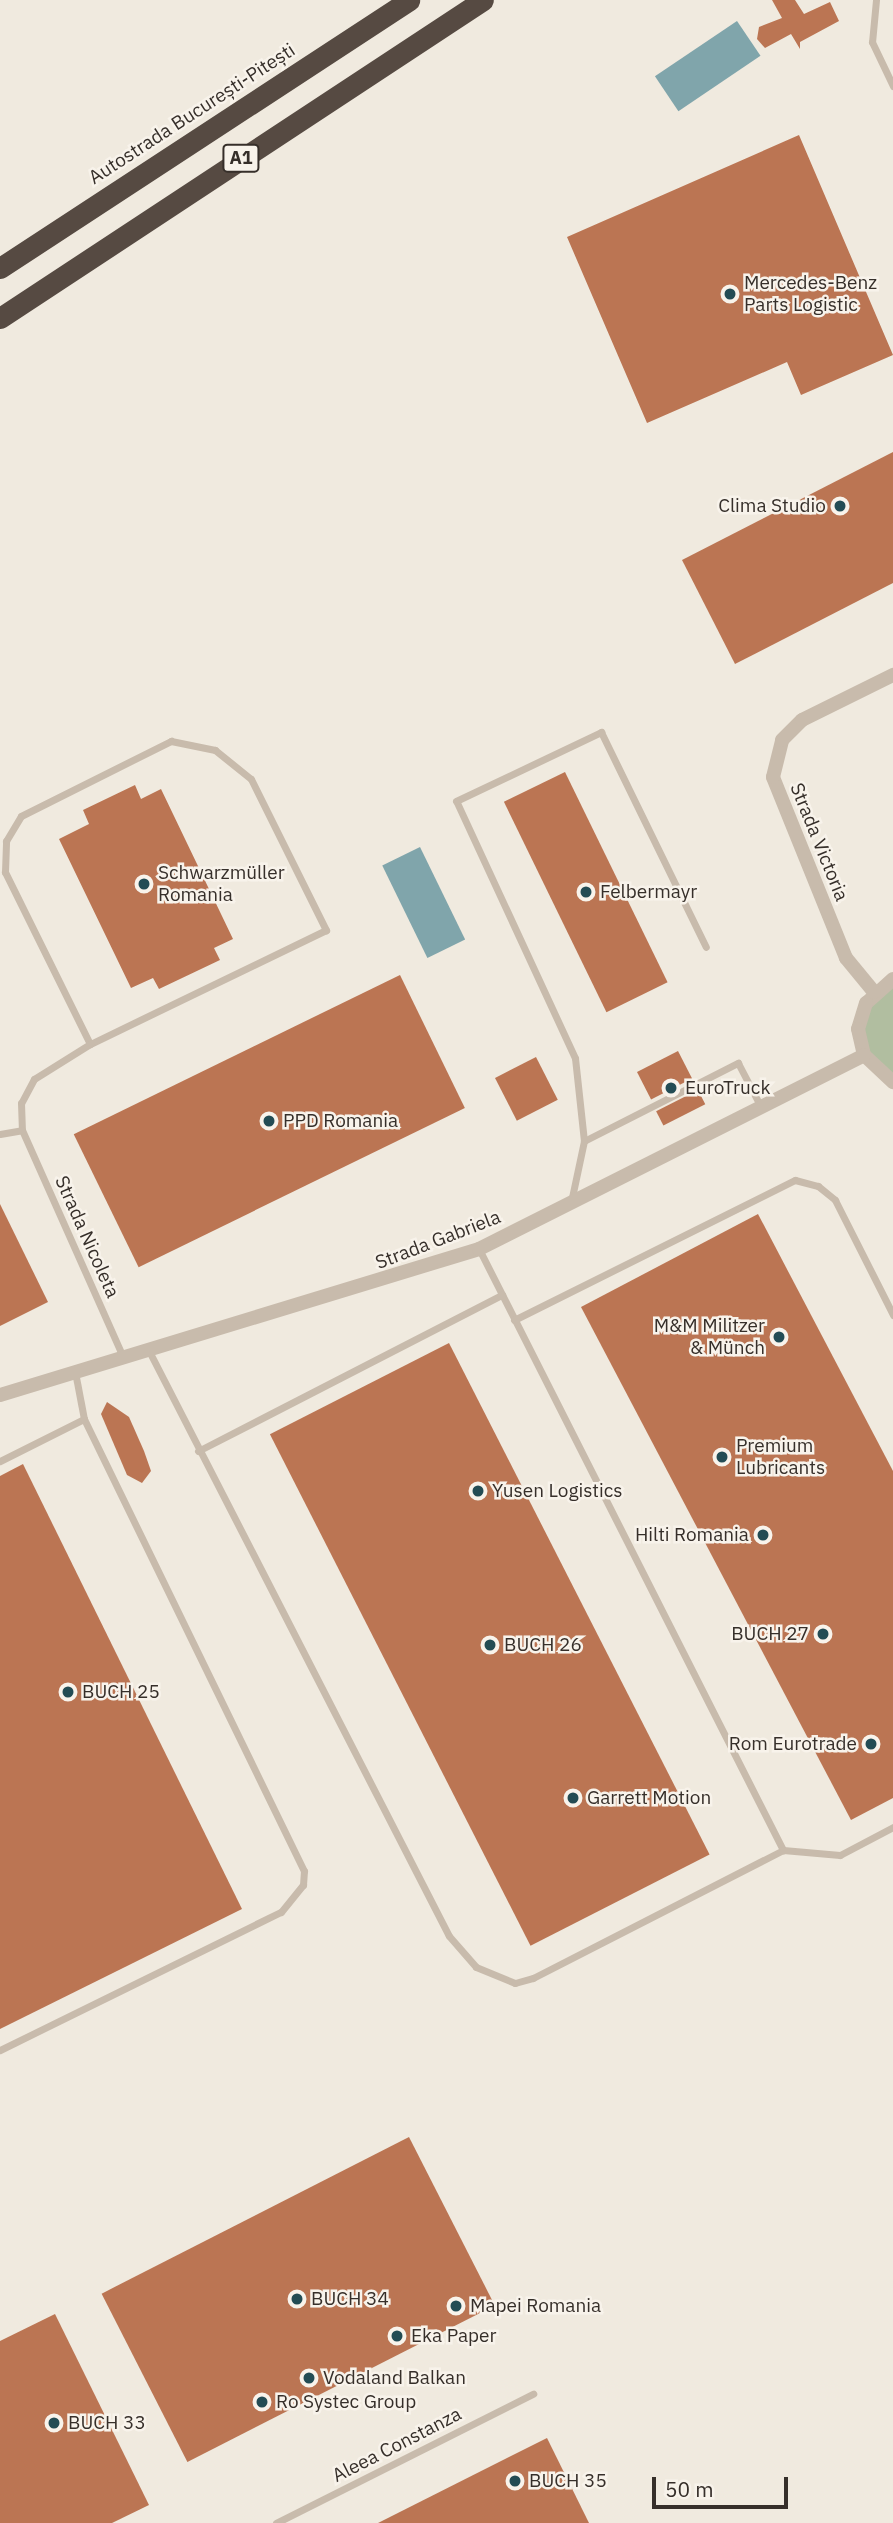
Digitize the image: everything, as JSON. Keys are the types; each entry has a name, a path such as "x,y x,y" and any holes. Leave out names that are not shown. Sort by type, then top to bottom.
{"highway":[{"name":"Autostrada București-Pitești","path":"0,266 409,0"},
{"name":"A1","path":"0,318 483,0"}],"street":[{"name":"Strada Victoria","path":"874,992 846,958 773,777 782,740 802,720 893,675"},
{"path":"893,979 874,992 858,1029 864,1055 893,1082"},
{"name":"Strada Gabriela","path":"0,1395 479,1249 864,1055"}],"lane":[{"path":"876,0 872,42 893,86"},
{"path":"571,1203 584,1141 582,1095 566,1027 456,801 601,732 706,947"},
{"path":"0,1134 22,1130 21,1103 34,1079 90,1044 326,930 251,779 215,750 171,741 21,816 6,841 5,872 90,1044"},
{"path":"584,1141 738,1063 761,1107"},
{"name":"Strada Nicoleta","path":"22,1130 123,1357"},
{"path":"514,1320 795,1180 818,1186 835,1200 893,1315"},
{"path":"479,1249 783,1850"},
{"path":"198,1451 502,1295"},
{"path":"149,1350 198,1451 449,1937 476,1967 515,1983 533,1978 783,1850 840,1855 893,1827"},
{"path":"0,2050 281,1912 303,1885 304,1871 84,1419 75,1371"},
{"path":"0,1461 84,1419"},
{"name":"Aleea Constanza","path":"276,2523 533,2394"}],"green space":[{"path":"893,979 893,1082 864,1055 860,1016"}],"water":[{"path":"737,21 760,56 678,111 655,76"},
{"path":"420,847 465,940 427,958 382,865"}],"building":[{"path":"772,0 795,0 804,14 830,2 839,21 800,42 800,49 791,34 765,48 757,39 759,27 782,18"},
{"name":"Mercedes-Benz Parts Logistic","path":"799,135 893,355 801,395 787,362 647,423 567,237"},
{"name":"Clima Studio","path":"893,452 893,583 735,664 682,560"},
{"name":"Felbermayr","path":"565,772 668,982 606,1012 504,802"},
{"name":"Schwarzmüller Romania","path":"135,785 141,799 161,789 233,939 214,948 220,960 159,989 153,978 131,988 59,839 89,824 83,810"},
{"name":"PPD Romania","path":"400,975 465,1108 139,1267 74,1134"},
{"path":"678,1051 692,1079 651,1100 637,1072"},
{"path":"536,1057 558,1100 517,1121 495,1078"},
{"path":"698,1090 705,1104 663,1126 656,1111"},
{"path":"0,1204 48,1302 0,1326"},
{"name":"BUCH 27","path":"758,1214 893,1471 893,1798 851,1820 581,1307"},
{"name":"BUCH 26","path":"449,1343 710,1854 530,1946 270,1434"},
{"path":"107,1402 129,1417 144,1451 151,1471 142,1483 127,1475 101,1414"},
{"name":"BUCH 25","path":"23,1464 242,1909 0,2029 0,1476"},
{"name":"BUCH 34","path":"409,2137 495,2305 187,2462 102,2294"},
{"name":"BUCH 33","path":"55,2314 149,2505 112,2523 0,2523 0,2341"},
{"name":"BUCH 35","path":"547,2438 589,2523 378,2523"}],"place":[{"name":"Mercedes-Benz Parts Logistic","path":"730,294"},
{"name":"Clima Studio","path":"840,506"},
{"name":"Schwarzmüller Romania","path":"144,884"},
{"name":"Felbermayr","path":"586,892"},
{"name":"EuroTruck","path":"671,1088"},
{"name":"PPD Romania","path":"269,1121"},
{"name":"M&M Militzer & Münch","path":"779,1337"},
{"name":"Premium Lubricants","path":"722,1457"},
{"name":"Yusen Logistics","path":"478,1491"},
{"name":"Hilti Romania","path":"763,1535"},
{"name":"BUCH 27","path":"823,1634"},
{"name":"BUCH 26","path":"490,1645"},
{"name":"BUCH 25","path":"68,1692"},
{"name":"Rom Eurotrade","path":"871,1744"},
{"name":"Garrett Motion","path":"573,1798"},
{"name":"BUCH 34","path":"297,2299"},
{"name":"Mapei Romania","path":"456,2306"},
{"name":"Eka Paper","path":"397,2336"},
{"name":"Vodaland Balkan","path":"309,2378"},
{"name":"Ro Systec Group","path":"262,2402"},
{"name":"BUCH 33","path":"54,2423"},
{"name":"BUCH 35","path":"515,2481"}]}
